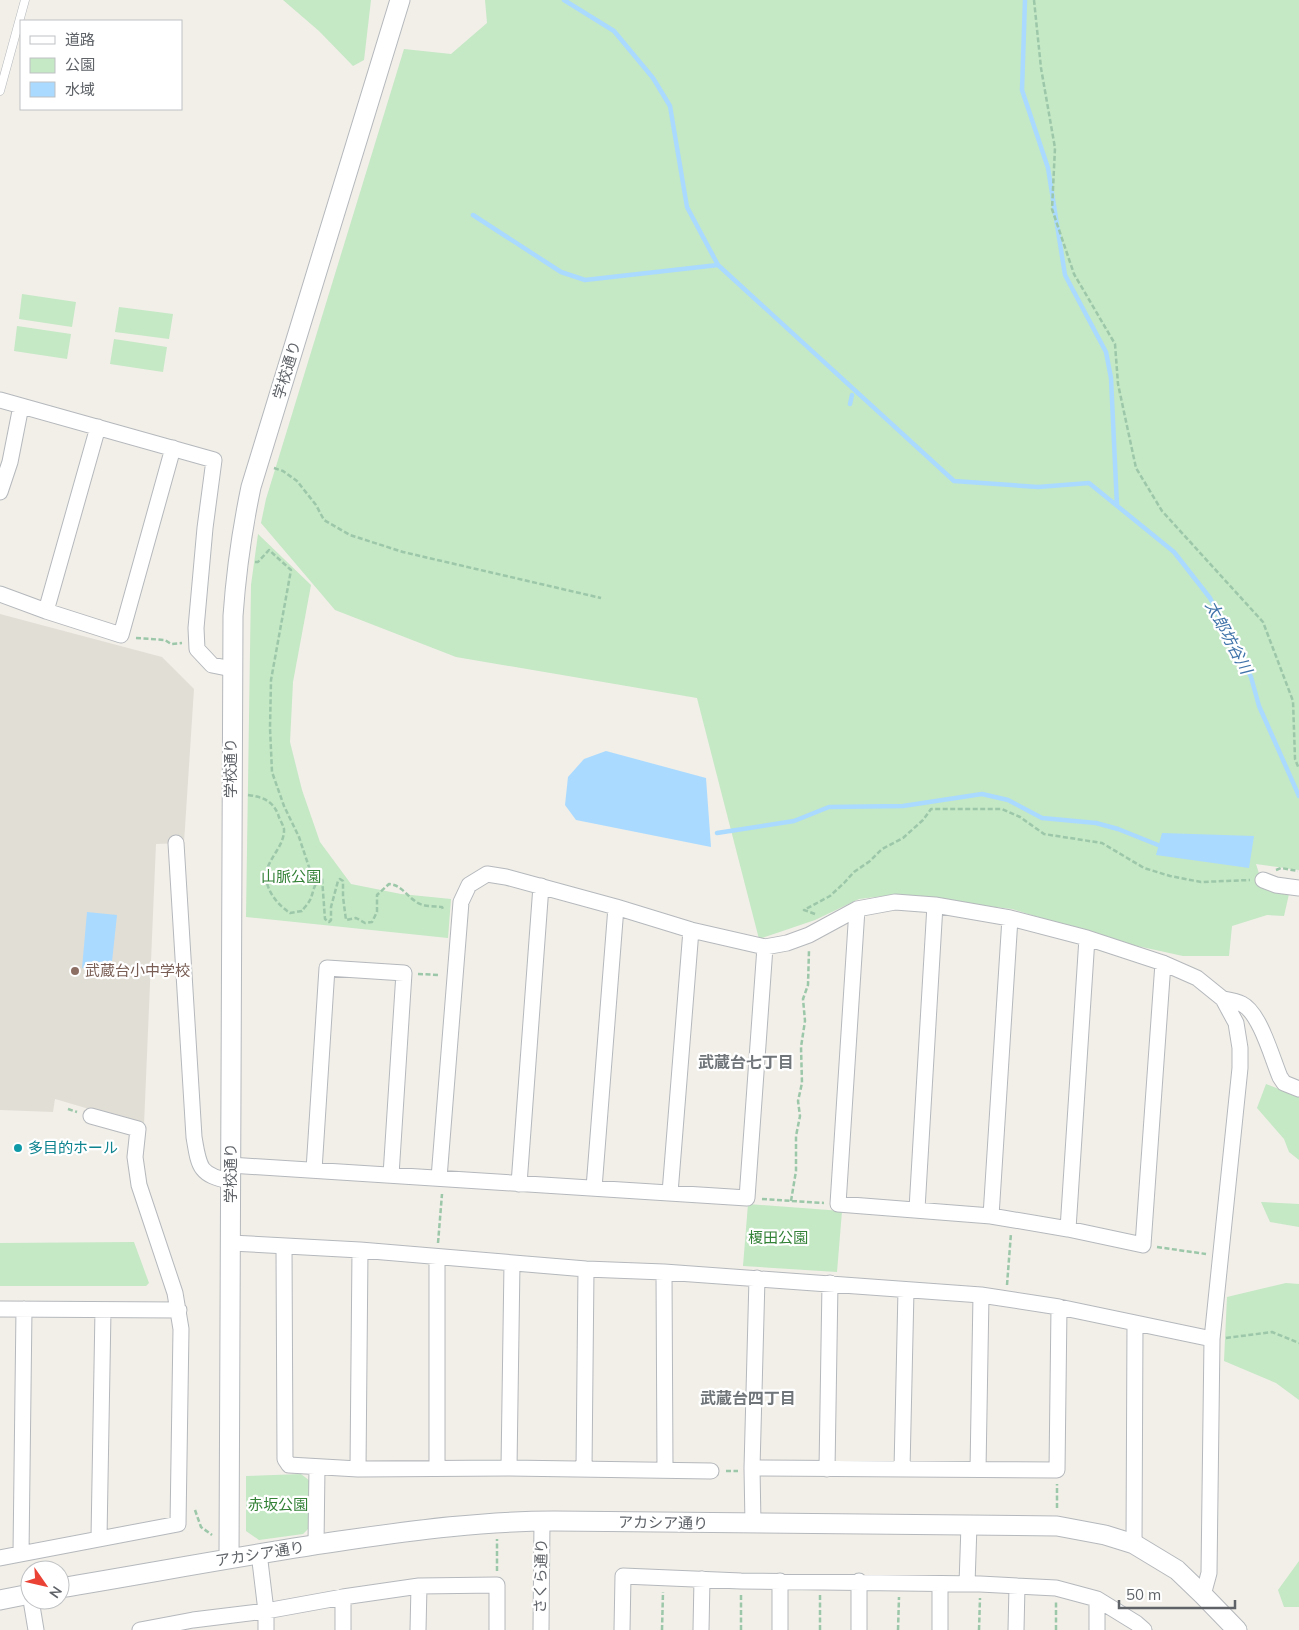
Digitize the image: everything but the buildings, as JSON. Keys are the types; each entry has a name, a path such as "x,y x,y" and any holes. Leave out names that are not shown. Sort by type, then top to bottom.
{"street":[{"name":"学校通り","path":"228,1559 231,1243 232,669 233,616 237,567 242,526 258,463 400,0"},
{"path":"0,400 214,460 205,528 196,628 197,649 212,665 232,669"},
{"path":"0,492 10,462 21,406"},
{"path":"46,612 98,427"},
{"path":"0,594 46,612 121,635 173,448"},
{"path":"176,843 194,1137 197,1157 206,1173 213,1178 230,1173 314,1170 747,1198 765,947"},
{"path":"441,1179 454,975 461,902 470,885 487,874 541,886 691,930 765,947 787,943 808,935 857,909 895,902 935,905 1010,918 1087,938 1164,963 1198,978 1223,998 1242,1004 1250,1010 1258,1024 1284,1083 1299,1089"},
{"path":"1263,880 1276,885 1299,888"},
{"path":"519,1184 541,886"},
{"path":"917,1209 935,905"},
{"path":"594,1188 616,907"},
{"path":"857,909 838,1204 991,1216 1068,1229 1143,1245 1164,963"},
{"path":"991,1216 1010,918"},
{"path":"670,1193 691,930"},
{"path":"1068,1229 1087,938"},
{"path":"314,1170 327,968 404,973 391,1175"},
{"path":"1203,1595 1209,1573 1212,1339 1240,1068 1240,1048 1236,1023 1223,998"},
{"path":"0,1558 178,1524 180,1310 139,1185 135,1157 138,1130 90,1116"},
{"path":"231,1243 360,1250 586,1269 664,1272 981,1294 1059,1307 1212,1339"},
{"path":"284,1246 285,1459 289,1465 358,1469 711,1470"},
{"path":"358,1469 360,1250"},
{"path":"437,1257 437,1468"},
{"path":"509,1468 512,1262"},
{"path":"584,1469 586,1269"},
{"path":"664,1272 664,1469"},
{"path":"752,1524 757,1278"},
{"path":"827,1469 830,1283"},
{"path":"902,1469 906,1290"},
{"path":"978,1469 981,1294"},
{"path":"752,1470 1057,1470 1059,1307"},
{"path":"0,1309 180,1310"},
{"path":"21,1554 24,1309"},
{"path":"99,1538 103,1310"},
{"path":"1134,1544 1135,1323"},
{"path":"316,1544 317,1467"},
{"name":"さくら通り","path":"541,1630 542,1522"},
{"name":"アカシア通り","path":"70,1586 316,1544 431,1528 498,1523 1058,1526 1105,1535 1134,1544 1177,1570 1236,1630"},
{"path":"969,1525 974,1584"},
{"path":"259,1553 266,1611 266,1630"},
{"path":"622,1630 623,1576 974,1584 1056,1588 1097,1600 1136,1623 1144,1630"},
{"path":"701,1630 702,1579"},
{"path":"780,1581 780,1630"},
{"path":"859,1582 859,1630"},
{"path":"940,1584 940,1630"},
{"path":"140,1630 193,1625 343,1597 418,1586 497,1585 497,1630"},
{"path":"418,1586 418,1630"},
{"path":"1016,1630 1017,1586"},
{"path":"0,1600 20,1596"},
{"path":"343,1597 343,1630"},
{"path":"1097,1600 1097,1630"},
{"path":"33,1610 36,1630"}],"lane":[{"path":"0,91 25,0"}],"path":[{"path":"1034,0 1041,68 1055,148 1052,209 1074,274 1115,344 1118,384 1136,468 1162,511 1263,622 1293,701 1295,759 1299,769"},
{"path":"258,463 283,471 297,480 316,505 324,520 350,535 403,552 601,598"},
{"path":"258,562 269,550 291,570 271,680 270,728 272,772 284,806 299,837 315,885"},
{"path":"121,635 144,640 164,640 171,644 182,643 197,649"},
{"path":"231,795 244,794 262,798 274,805 284,828 281,845 267,870 266,876 272,896 282,908 290,913 302,911 310,900 318,880 322,878 325,919 329,922 340,879 343,881 346,920 356,918 365,923 372,922 377,912 377,895 389,884 395,885 422,905 442,907 446,913"},
{"path":"820,916 804,910 830,896 854,872 870,861 882,849 903,838 923,820 931,809 1002,809 1020,817 1044,834 1102,843 1144,868 1170,876 1201,882 1263,880"},
{"path":"791,1201 796,1171 796,1136 800,1116 798,1101 802,1083 801,1047 805,1020 804,999 808,985 808,935"},
{"path":"404,973 454,975"},
{"path":"437,1257 441,1179"},
{"path":"747,1198 838,1204"},
{"path":"1006,1298 1012,1219"},
{"path":"1143,1245 1220,1256"},
{"path":"1212,1339 1272,1332 1299,1342"},
{"path":"711,1470 752,1470"},
{"path":"1057,1470 1057,1515"},
{"path":"497,1585 498,1523"},
{"path":"662,1630 663,1578"},
{"path":"741,1580 741,1630"},
{"path":"820,1630 821,1581"},
{"path":"898,1630 899,1583"},
{"path":"974,1584 979,1630"},
{"path":"1056,1588 1056,1630"}],"shaded area":[{"name":"武蔵台小中学校","path":"0,614 162,657 194,689 184,843 156,844 144,1125 55,1099 53,1112 0,1110"}],"green space":[{"path":"283,0 371,0 364,60 353,66 319,31"},
{"path":"485,0 1299,0 1299,870 1256,864 1264,889 1289,894 1284,916 1267,915 1232,926 1229,956 1183,956 1119,942 1012,909 892,895 859,899 815,920 759,939 697,698 456,657 335,610 261,523 266,499 404,49 451,54 487,23"},
{"path":"22,294 76,302 72,327 19,319"},
{"path":"119,307 173,314 169,339 115,332"},
{"path":"17,326 71,334 67,359 14,351"},
{"path":"114,339 167,347 163,372 110,364"},
{"name":"山脈公園","path":"258,534 311,585 293,682 290,742 302,790 320,842 351,884 401,894 451,899 448,938 246,917 251,585"},
{"path":"1266,1084 1299,1097 1299,1160 1289,1152 1284,1139 1257,1108"},
{"path":"1261,1202 1299,1204 1299,1227 1270,1222"},
{"name":"榎田公園","path":"748,1204 842,1211 837,1272 743,1266"},
{"path":"134,1242 149,1283 146,1286 0,1286 0,1243"},
{"path":"1286,1283 1299,1284 1299,1400 1276,1383 1224,1361 1227,1297"},
{"name":"赤坂公園","path":"301,1474 310,1481 309,1528 303,1534 259,1540 246,1531 246,1476"},
{"path":"1299,1561 1299,1607 1284,1607 1278,1590"}],"water":[{"path":"606,751 706,778 711,847 576,820 565,805 568,777 584,759"},
{"path":"1162,833 1254,836 1249,868 1156,855"},
{"path":"87,912 117,915 111,971 82,968"}],"waterway":[{"name":"太郎坊谷川","path":"564,0 614,31 653,78 670,106 687,207 718,265 954,481 1038,487 1089,483 1174,552 1210,598 1251,677 1259,706 1299,796"},
{"path":"1025,0 1022,90 1048,168 1065,275 1106,352 1111,378 1117,506"},
{"path":"473,215 561,272 585,280 718,265"},
{"path":"850,404 852,395"},
{"path":"717,833 794,821 829,807 903,806 982,794 1008,800 1042,818 1096,823 1118,829 1158,845"}],"place":[{"name":"武蔵台小中学校","path":"75,971"},
{"name":"多目的ホール","path":"18,1148"}],"district":[{"name":"武蔵台七丁目","path":"746,1062"},
{"name":"武蔵台四丁目","path":"748,1398"}]}
